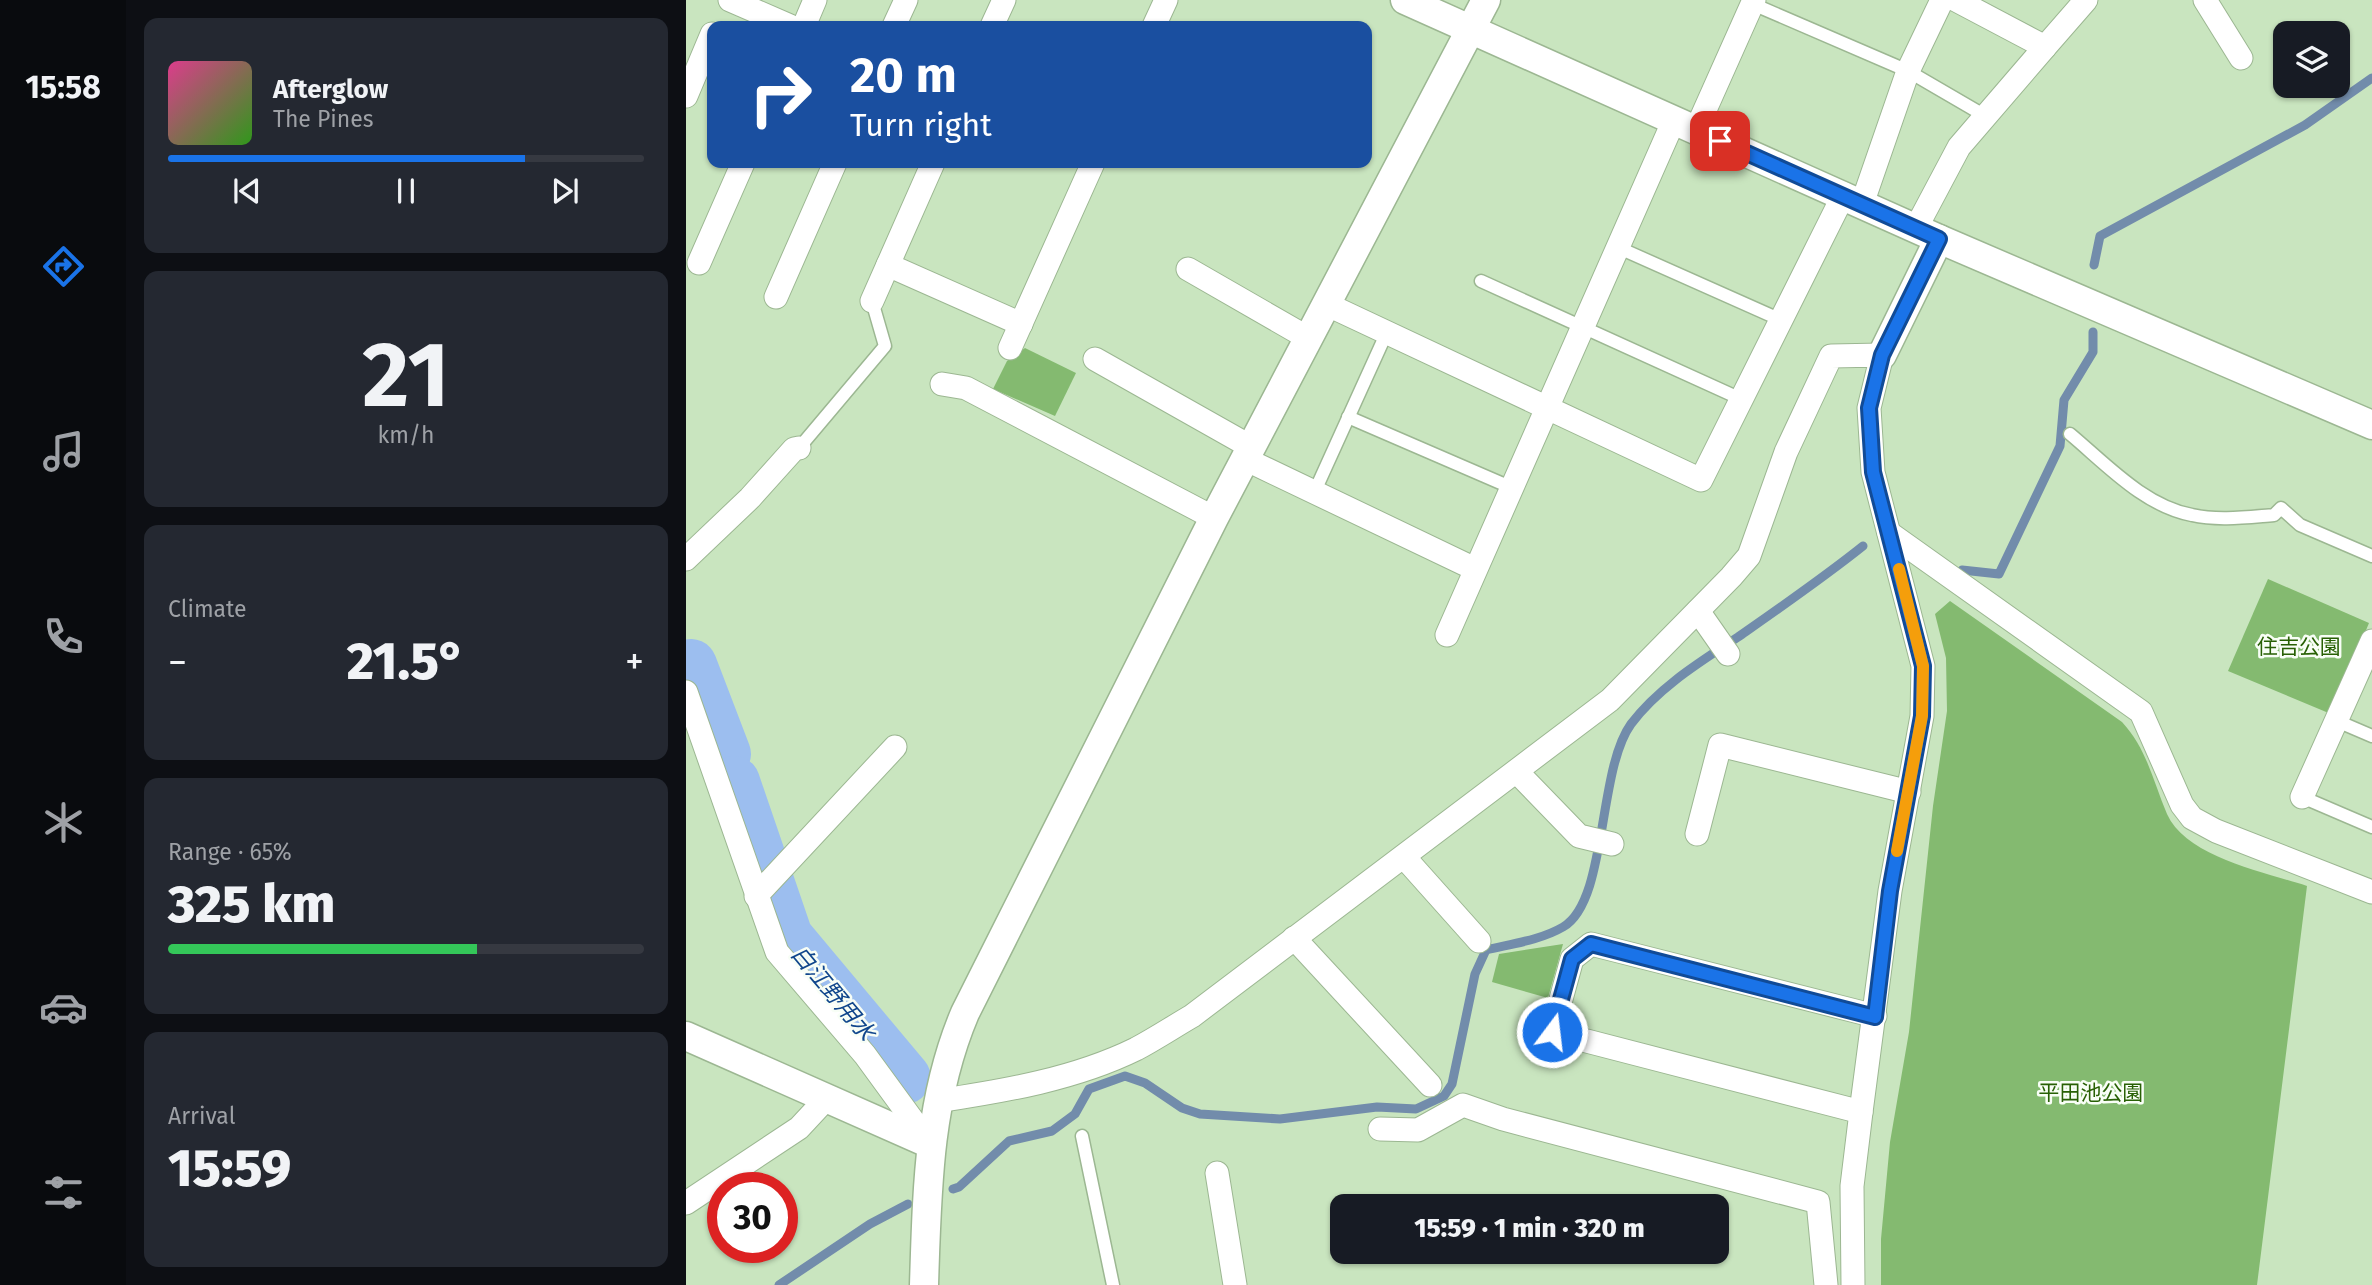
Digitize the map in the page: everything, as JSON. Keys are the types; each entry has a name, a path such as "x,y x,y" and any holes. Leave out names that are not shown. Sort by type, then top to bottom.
{"street":[{"path":"718,21 728,0 778,21"},
{"path":"806,21 815,0"},
{"path":"896,21 906,0"},
{"path":"994,21 1004,0"},
{"path":"1156,21 1166,0"},
{"path":"1405,0 1928,234 2372,425"},
{"path":"924,1285 930,1144 937,1101 951,1047 965,1013 1213,518 1486,0"},
{"path":"1326,304 1701,480 1781,320 1853,199 1942,0"},
{"path":"1956,0 2045,47"},
{"path":"1853,1285 1852,1186 1890,891 1922,716 1923,666 1873,472 1869,408 1882,355 1959,147 2086,0"},
{"path":"2205,0 2241,58"},
{"path":"1447,635 1617,247 1750,1"},
{"path":"686,96 707,46"},
{"path":"699,263 741,168"},
{"path":"776,297 833,168"},
{"path":"872,301 931,168"},
{"path":"1010,348 1091,168"},
{"path":"888,265 1021,324"},
{"path":"1188,269 1308,338"},
{"path":"937,1101 981,1095 1078,1072 1135,1049 1192,1016 1610,700 1749,556 1786,452 1831,356 1882,355"},
{"path":"1095,359 1314,493 1475,569"},
{"path":"942,384 966,388 1213,518"},
{"path":"686,559 750,499 794,449 799,448"},
{"path":"1889,533 2141,712 2182,805 2192,818 2216,831 2372,891"},
{"path":"1698,611 1728,654"},
{"path":"2302,797 2372,642"},
{"path":"686,692 694,736 757,895 776,952 865,1055 930,1144"},
{"path":"1698,834 1720,745 1909,792"},
{"path":"757,895 895,747"},
{"path":"1517,772 1579,836 1612,844"},
{"path":"1404,857 1479,941"},
{"path":"1294,938 1430,1085"},
{"path":"1861,1112 1552,1032 1572,959 1591,944 1875,1017"},
{"path":"686,1036 930,1144"},
{"path":"686,1203 799,1128 826,1099"},
{"path":"1380,1129 1418,1130 1463,1105 1503,1119 1818,1202 1826,1285"},
{"path":"1217,1173 1236,1285"}],"lane":[{"path":"1750,1 1908,71 1987,117"},
{"path":"1617,247 1781,320"},
{"path":"1481,281 1741,399"},
{"path":"799,448 884,346 872,301"},
{"path":"1314,493 1387,332"},
{"path":"1348,417 1510,487"},
{"path":"2070,434 2145,495 2168,508 2193,516 2232,518 2274,515 2281,508 2300,525 2372,556"},
{"path":"2337,721 2372,736"},
{"path":"2302,797 2372,827"},
{"path":"1082,1136 1113,1285"}],"green space":[{"path":"1025,348 1076,373 1055,416 993,389 1007,361"},
{"name":"住吉公園","path":"2268,579 2369,623 2331,714 2228,671"},
{"name":"平田池公園","path":"1950,601 2122,722 2144,754 2167,814 2177,829 2191,841 2228,861 2307,886 2257,1285 1881,1285 1881,1239 1890,1142 1909,1032 1933,806 1947,711 1946,658 1935,614"},
{"path":"1563,944 1548,998 1492,982 1499,954"}],"waterway":[{"path":"2094,265 2100,236 2305,125 2372,78"},
{"path":"1962,570 1999,574 2060,446 2064,400 2093,352 2093,332"},
{"path":"953,1189 959,1187 1009,1141 1052,1131 1075,1114 1089,1089 1125,1076 1145,1083 1182,1108 1200,1114 1280,1119 1377,1107 1416,1109 1444,1096 1452,1084 1475,974 1486,950 1545,935 1563,927 1577,913 1588,891 1595,864 1612,772 1620,745 1631,724 1654,698 1681,676 1863,546"},
{"name":"白江野用水","path":"691,665 725,754"},
{"name":"白江野用水","path":"734,782 787,937 905,1078"},
{"path":"779,1285 870,1224 908,1204"}],"slow traffic":[{"path":"1897,851 1922,716 1923,666 1899,569"}],"route":[{"path":"1552,1032 1572,959 1591,944 1875,1017 1890,891 1922,716 1923,666 1873,472 1869,408 1882,355 1939,239 1844,194 1720,141"}]}
